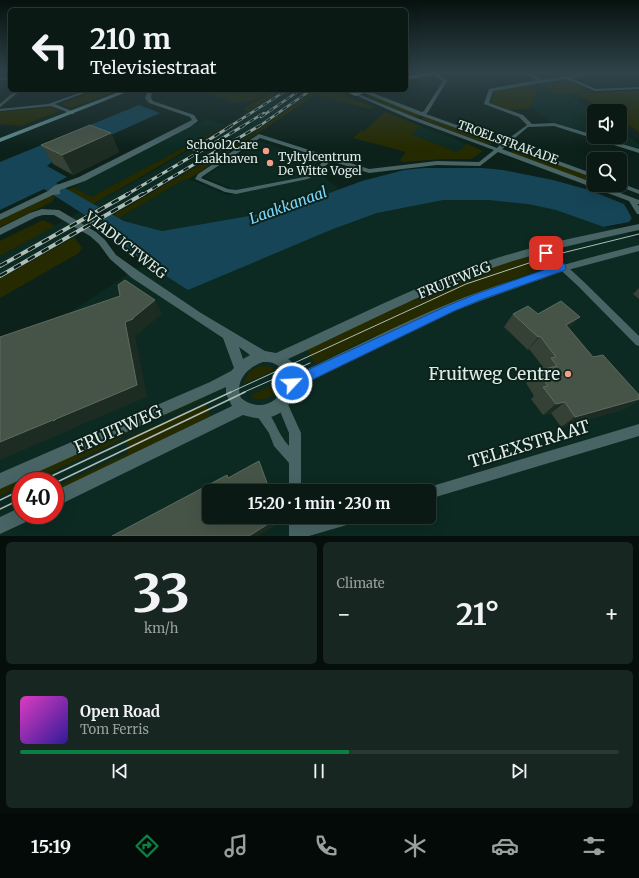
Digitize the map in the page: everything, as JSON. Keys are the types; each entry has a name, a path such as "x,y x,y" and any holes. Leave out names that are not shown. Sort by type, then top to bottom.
{"main road":[{"path":"0,140 113,98"}],"street":[{"path":"0,106 9,98"},
{"path":"0,110 51,104 68,98"},
{"path":"0,217 73,183 196,121 192,116 158,104 149,100 149,98"},
{"path":"154,98 154,100 158,104"},
{"name":"TROELSTRAKADE","path":"375,98 406,115 639,202"},
{"name":"TROELSTRAKADE","path":"380,98 587,173"},
{"path":"422,114 426,112 435,98"},
{"path":"488,98 486,104 489,106 521,116 531,126"},
{"path":"51,104 72,113"},
{"path":"330,158 313,174 306,178 236,192 227,191 198,179 200,175 259,136 330,158 370,171 436,163 480,164 527,126 554,124 587,135"},
{"path":"616,144 639,151"},
{"path":"627,188 639,192"},
{"path":"632,200 639,212"},
{"name":"VIADUCTWEG","path":"0,232 33,215 42,212 56,212 93,234 102,242 113,257 136,275 263,356"},
{"name":"FRUITWEG","path":"277,358 457,277 542,248 639,227"},
{"path":"542,248 581,284 639,342"},
{"name":"FRUITWEG","path":"292,383 451,308 479,297 562,268 639,248"},
{"path":"228,335 237,372"},
{"path":"263,356 277,358 289,368 292,383 289,394 282,404 272,410 261,413 249,411 243,408 236,401 233,394 232,386 237,372 250,359 263,356"},
{"name":"FRUITWEG","path":"0,482 208,389 237,372"},
{"path":"282,404 295,433 295,484"},
{"path":"64,495 243,408"},
{"path":"261,413 273,429 278,442 295,461"},
{"name":"TELEXSTRAAT","path":"436,491 639,430"},
{"path":"0,526 12,520"},
{"path":"296,534 328,524"}],"shaded area":[{"path":"270,98 304,98 254,133 0,279 0,256 157,169"},
{"path":"534,98 573,98 587,108 587,133 550,122 531,106"},
{"path":"207,119 226,125 91,197 73,187"},
{"path":"420,126 467,144 457,152 410,134"},
{"path":"627,136 639,144 639,149 623,144 627,144"},
{"name":"Tyltylcentrum De Witte Vogel","path":"259,141 317,160 316,167 306,176 235,190 204,177"},
{"path":"318,172 339,189 283,210 162,231 119,218 183,180 189,179 228,195 308,179"},
{"path":"398,180 570,208 639,239 639,536 0,536 0,359 131,272 187,244"}],"green space":[{"path":"76,98 99,98 71,108 61,104"},
{"path":"221,98 257,98 251,102 248,100 238,103"},
{"path":"261,98 270,98 236,120 141,177 93,204 68,190 73,187 91,197 226,125 248,111 243,109"},
{"path":"304,98 310,98 189,179 183,180 119,218 113,215 254,133"},
{"path":"327,98 349,98 375,107 371,109"},
{"path":"369,98 377,98 421,115 416,118"},
{"path":"493,98 535,98 531,108 510,110 491,104"},
{"path":"584,98 639,98 639,132 627,124 627,104 594,104"},
{"path":"50,107 60,111 20,126 0,124 0,112"},
{"path":"385,112 420,126 411,134 457,152 467,144 483,151 471,159 442,159 404,162 400,160 406,152 353,138 362,130 364,131"},
{"path":"424,116 494,142 489,145 421,119"},
{"path":"514,149 587,175 587,180 510,153"},
{"path":"50,196 55,196 52,202 0,227 0,219"},
{"path":"43,220 55,226 0,256 0,241"},
{"path":"74,237 82,248 79,253 0,298 0,279"},
{"path":"528,256 533,257 544,268 447,304 378,338 376,335 316,364 306,349 443,287"},
{"path":"260,366 271,367 275,370 244,384 249,372"},
{"path":"280,381 277,391 270,397 265,399 255,399 250,396"},
{"path":"204,395 204,398 122,435 121,440 52,472 35,472"},
{"path":"205,403 212,419 64,489 64,483 128,453 126,439"},
{"path":"12,483 12,490 0,496 0,488"}],"water":[{"path":"139,105 160,113 53,161 47,166 67,177 56,183 124,221 162,231 283,210 362,181 404,170 425,168 482,168 503,170 553,180 587,189 587,192 594,192 624,204 639,233 619,224 604,227 556,210 528,204 489,200 443,200 377,213 333,229 188,290 141,260 124,245 115,232 91,219 44,189 0,210 0,162"}],"pier":[{"path":"101,206 109,211 91,221 83,216"},
{"path":"628,211 631,212 634,219 639,221 639,235 618,226 608,228 604,227 629,222 632,218"}],"building":[{"path":"90,125 111,133 62,155 41,145"},
{"path":"125,280 155,300 133,319 125,322 137,385 54,421 53,420 0,442 0,337 120,296 118,285"},
{"path":"561,301 580,317 566,325 593,357 603,355 639,395 639,399 575,417 565,402 556,404 543,387 548,386 537,371 557,366 551,358 556,357 540,336 538,337 513,314 528,306 538,314"},
{"path":"259,461 267,484 210,484 227,475 228,478"},
{"path":"202,488 202,524 268,524 249,536 112,536"}],"tram line":[{"path":"229,393 466,284 550,256 639,234"},
{"path":"242,393 310,363"},
{"path":"60,472 231,392"},
{"path":"64,479 245,392"},
{"path":"0,500 12,494"},
{"path":"0,509 12,503"}],"railway":[{"path":"229,127 274,98"},
{"path":"261,117 288,98"},
{"path":"258,127 300,98"},
{"path":"241,127 264,113"},
{"path":"194,149 231,126"},
{"path":"126,195 243,126"},
{"path":"142,195 259,126"},
{"path":"0,266 128,194"},
{"path":"0,276 143,194"}],"place":[{"name":"School2Care Laakhaven","path":"266,151"},
{"name":"Tyltylcentrum De Witte Vogel","path":"270,163"},
{"name":"Fruitweg Centre","path":"568,374"}],"route":[{"path":"292,383 451,308 562,268 546,253"}],"water label":[{"name":"Laakkanaal","path":"288,205"}]}
